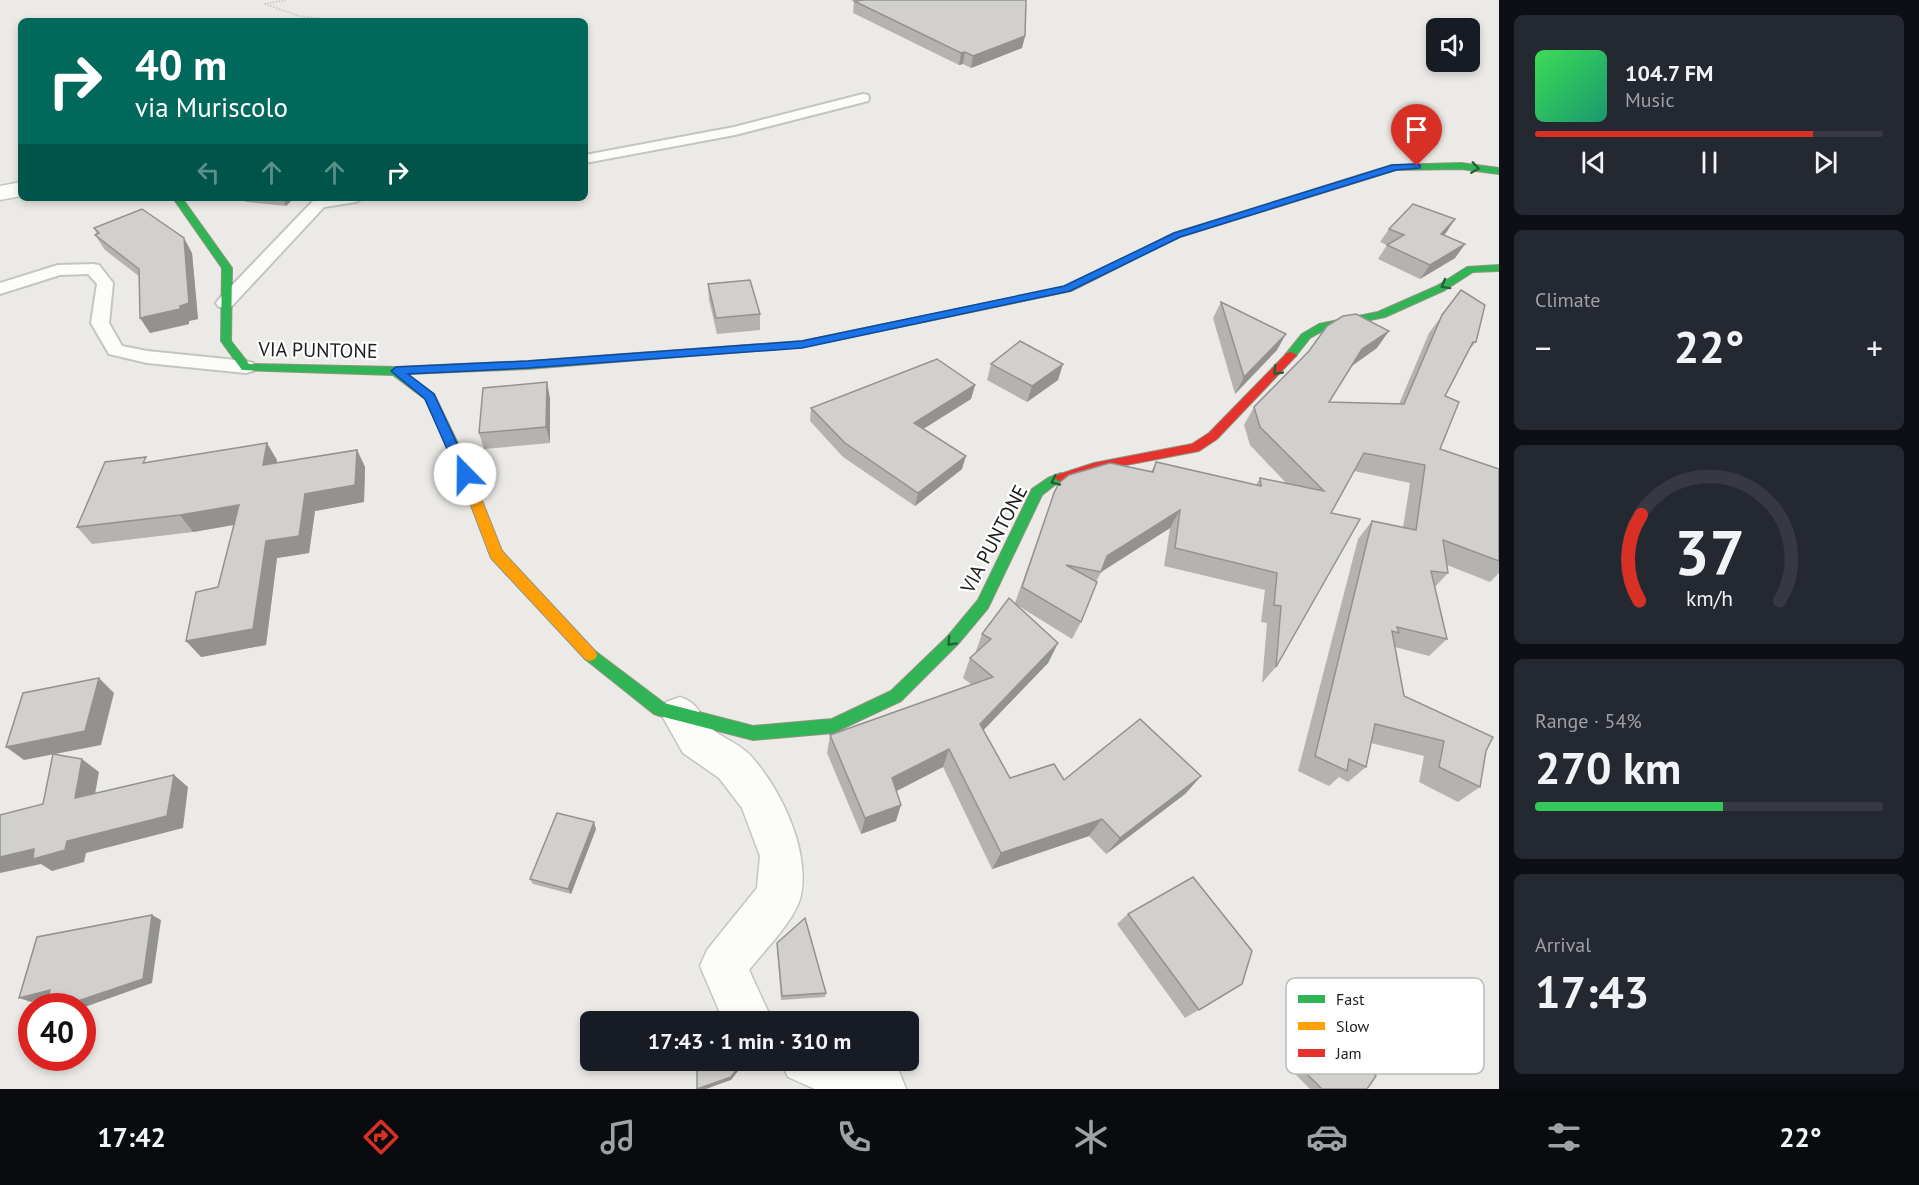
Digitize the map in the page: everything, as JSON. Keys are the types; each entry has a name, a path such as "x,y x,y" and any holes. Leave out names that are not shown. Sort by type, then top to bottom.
{"street":[{"path":"396,371 802,344 1067,289 1177,235 1395,167 1461,166 1499,171"},
{"path":"0,193 18,190"},
{"path":"179,201 227,268 226,341 246,367"},
{"name":"VIA PUNTONE","path":"246,367 396,371 430,397 459,457 496,554 583,650 660,709 753,733 833,726 896,696 953,640 983,604 1037,492 1052,481 1094,467 1195,448 1213,436 1286,361 1306,336 1323,326 1381,315 1441,288 1472,269 1499,268"},
{"path":"680,714 697,740 733,765 758,796 781,856 779,896 723,966 744,1011"},
{"path":"831,1071 867,1086 881,1089"}],"lane":[{"path":"588,158 735,131 863,98"},
{"path":"225,303 320,201"},
{"path":"0,289 58,270 93,269 105,283 100,323 115,350 147,357 246,367"}],"path":[{"path":"286,0 265,4 299,16 316,18"}],"building":[{"path":"1026,0 1025,36 973,56 965,52 961,53 854,1"},
{"path":"1413,204 1455,219 1441,234 1465,244 1430,265 1387,245 1404,235 1389,229"},
{"path":"142,209 184,238 189,303 180,306 180,309 140,318 139,269 95,235 99,233 94,228"},
{"path":"750,280 760,314 716,318 708,284"},
{"path":"1461,290 1485,305 1476,342 1473,342 1445,396 1459,402 1440,449 1499,469 1499,561 1443,540 1448,573 1431,571 1447,639 1397,627 1399,633 1392,631 1404,696 1493,737 1486,751 1480,787 1439,767 1444,741 1375,724 1366,767 1349,759 1347,771 1315,756 1372,521 1416,530 1425,465 1364,453 1331,513 1360,519 1276,667 1281,606 1274,605 1277,573 1175,548 1180,510 1107,556 1101,572 1066,565 1097,582 1081,622 1022,587 1054,493 1059,483 1069,475 1110,463 1153,472 1156,462 1261,486 1260,478 1324,491 1260,427 1254,407 1309,351 1327,326 1343,316 1356,314 1389,331 1362,349 1329,402 1404,404 1442,315"},
{"path":"1221,302 1286,334 1244,377"},
{"path":"1020,341 1063,364 1032,386 991,364"},
{"path":"937,359 975,385 914,423 966,456 918,493 845,443 811,408"},
{"path":"547,382 546,427 479,433 483,388"},
{"path":"267,443 263,465 357,450 355,485 305,494 299,536 266,541 253,629 186,641 196,592 218,587 239,505 180,515 77,527 105,462 146,457 143,463"},
{"path":"1009,598 1058,643 980,724 1010,778 1054,764 1064,780 1140,719 1201,776 1120,838 1102,819 1001,853 949,749 892,778 901,805 865,818 830,735 993,677 970,658 991,639 982,634"},
{"path":"99,678 85,731 6,747 23,693"},
{"path":"53,754 82,759 75,798 174,775 167,816 67,841 65,850 33,859 34,849 0,857 0,815 43,804"},
{"path":"557,813 594,822 568,889 530,879"},
{"path":"1193,877 1252,951 1242,984 1199,1010 1128,914"},
{"path":"152,915 143,979 96,995 96,993 49,993 50,990 38,993 20,993 37,937"},
{"path":"805,918 826,993 782,996 777,943"},
{"path":"697,1071 736,1071 731,1077 697,1089"},
{"path":"1307,1074 1374,1074 1376,1076 1367,1089 1322,1089"}],"traffic: fast":[{"path":"1126,260 1177,235 1395,167 1461,166 1499,171"},
{"path":"179,201 227,268 226,341 246,367 396,371 430,397 459,458"},
{"path":"1291,355 1306,336 1323,326 1381,315 1441,288 1471,269 1499,268"},
{"path":"396,371 528,365 802,344 914,321"},
{"path":"590,655 660,709 753,733 833,726 896,696 953,640 983,604 1037,492 1052,481 1061,478"}],"traffic: slow":[{"path":"914,321 1067,289 1126,260"},
{"path":"459,458 496,554 590,655"}],"traffic: jam":[{"path":"1061,478 1094,467 1195,448 1213,436 1291,355"}],"route":[{"path":"465,474 430,397 396,371 802,344 1067,289 1177,235 1395,167 1417,166"}]}
